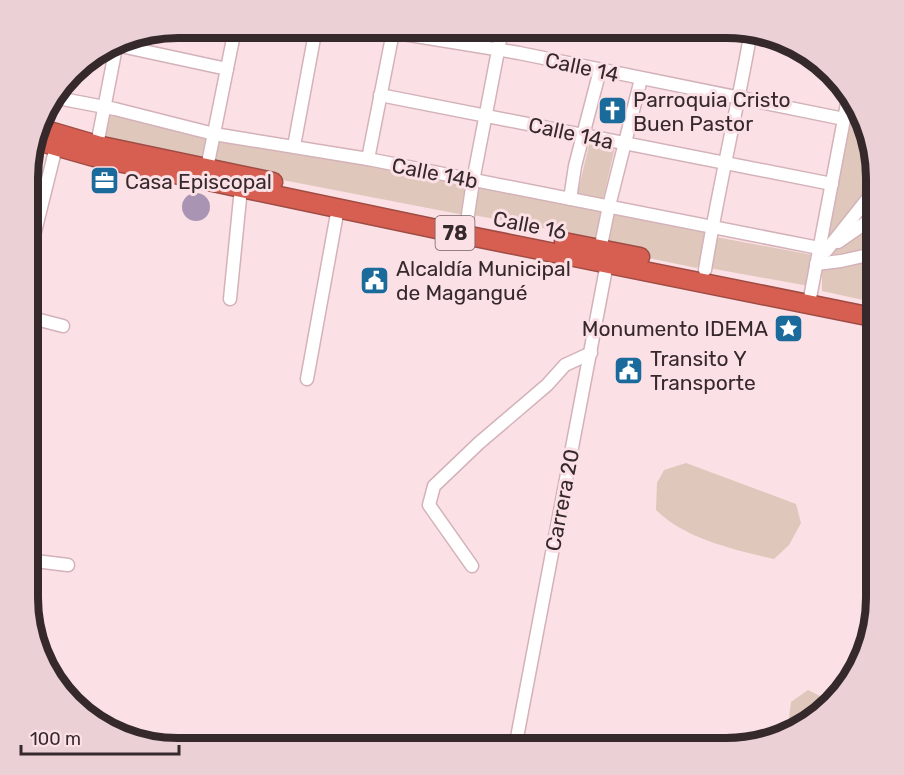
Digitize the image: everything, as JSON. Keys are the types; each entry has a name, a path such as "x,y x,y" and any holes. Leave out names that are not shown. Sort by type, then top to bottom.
{"highway":[{"name":"Calle 16","path":"46,131 96,151 241,188 338,208 465,229"},
{"name":"Calle 16","path":"42,142 56,147 207,168 465,229 810,297 866,305"},
{"name":"Calle 16","path":"604,257 705,270 810,297 866,315"}],"street":[{"path":"207,168 233,38"},
{"path":"294,146 314,38"},
{"path":"368,159 391,38"},
{"name":"Calle 14","path":"427,38 844,119"},
{"path":"465,229 500,38"},
{"path":"705,270 724,162 739,100 749,40"},
{"path":"128,47 227,69"},
{"path":"96,151 115,52"},
{"path":"570,199 575,166 600,70"},
{"name":"Carrera 20","path":"517,737 591,353 609,206 641,79"},
{"name":"Calle 14a","path":"380,95 832,184"},
{"name":"Calle 14b","path":"62,99 214,134 368,159 712,227 820,254"},
{"path":"810,297 846,106"},
{"path":"38,220 56,147"},
{"path":"230,299 241,188"},
{"path":"820,254 866,201"},
{"path":"307,379 338,208"},
{"path":"820,254 866,223"},
{"path":"820,254 841,261 866,255"},
{"path":"38,320 63,326"},
{"path":"472,566 429,505 434,486 479,443 547,385 565,365 591,353"},
{"path":"38,561 68,565"}],"shaded area":[{"path":"849,111 862,141 865,159 866,250 822,256"},
{"path":"107,112 469,183 464,215 210,166 102,142"},
{"path":"590,141 615,147 603,200 577,195"},
{"path":"479,187 604,209 597,238 473,215"},
{"path":"196,193 206,197 210,207 206,217 196,221 186,217 182,207 186,197"},
{"path":"612,208 707,228 703,255 697,268 604,249"},
{"path":"716,237 813,255 809,286 709,268"},
{"path":"866,259 866,301 822,291 822,266"},
{"path":"686,463 796,504 801,523 789,545 774,559 711,542 681,529 668,520 656,510 657,483 664,470"},
{"path":"808,690 823,698 812,709 788,723 791,702"}],"place":[{"name":"Parroquia Cristo Buen Pastor","path":"612,111"},
{"name":"Casa Episcopal","path":"104,181"},
{"name":"Alcaldía Municipal de Magangué","path":"375,280"},
{"name":"Monumento IDEMA","path":"789,328"},
{"name":"Transito Y Transporte","path":"629,370"}]}
